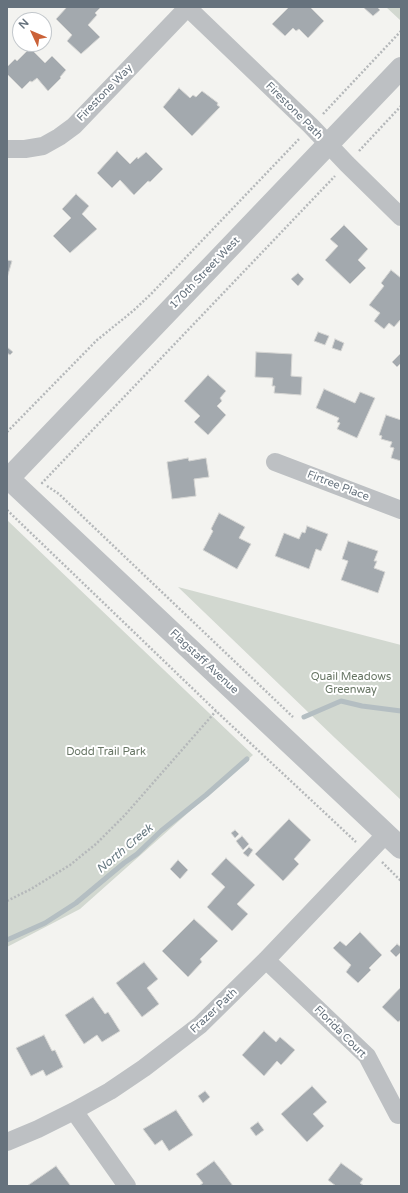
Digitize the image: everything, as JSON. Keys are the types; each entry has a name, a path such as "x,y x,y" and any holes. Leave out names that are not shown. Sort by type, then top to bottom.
{"street":[{"name":"Firestone Path","path":"187,7 311,126 347,164 401,216"},
{"name":"Firestone Way","path":"7,149 25,150 43,146 74,126 187,7"},
{"name":"170th Street West","path":"8,477 401,68"},
{"name":"Firtree Place","path":"275,462 401,510"},
{"name":"Flagstaff Avenue","path":"8,477 394,841"},
{"name":"Frazer Path","path":"7,1142 38,1129 110,1091 168,1050 200,1025 266,960 369,852 394,841"},
{"name":"Florida Court","path":"266,960 367,1056 398,1116"},
{"path":"74,1111 127,1186"}],"path":[{"path":"7,432 97,340 133,311 151,294 401,31"},
{"path":"298,722 59,494 42,483 401,106"},
{"path":"7,510 216,711 353,839 379,860 401,881"},
{"path":"7,901 70,865 96,844 125,815 216,711"}],"green space":[{"path":"386,7 401,7 401,19 400,20"},
{"name":"Dodd Trail Park","path":"7,520 253,755 80,909 7,947"},
{"name":"Quail Meadows Greenway","path":"178,587 401,645 401,800 335,738"}],"building":[{"path":"67,7 101,7 95,13 97,15 88,25 100,37 81,54 67,41 72,35 56,19"},
{"path":"289,7 310,7 324,21 308,38 299,29 296,31 293,28 285,36 272,24"},
{"path":"363,7 377,7 380,10 373,16"},
{"path":"26,52 34,52 45,63 52,56 66,70 60,77 61,78 48,91 37,78 32,82 30,81 22,89 7,74 7,67 15,59 17,61"},
{"path":"179,88 190,98 193,95 196,97 202,91 218,103 217,105 220,107 192,136 163,107"},
{"path":"117,151 130,164 137,157 138,159 146,152 163,169 134,195 120,180 112,188 97,173"},
{"path":"76,194 89,206 82,214 97,229 70,253 53,236 71,218 62,209"},
{"path":"344,225 368,249 358,260 366,268 350,284 325,260 338,246 330,239"},
{"path":"7,260 12,261 7,278"},
{"path":"391,270 401,278 401,319 394,327 389,323 384,329 374,321 380,313 369,305 384,286 381,283"},
{"path":"298,273 304,279 298,286 291,279"},
{"path":"318,332 329,336 325,345 314,341"},
{"path":"335,339 344,343 341,351 332,348"},
{"path":"7,347 13,352 10,355 7,353"},
{"path":"256,352 292,354 291,376 302,377 301,395 274,393 275,386 272,386 273,378 255,377"},
{"path":"401,353 401,363 397,367 392,362"},
{"path":"208,375 226,391 220,398 222,401 217,406 226,415 208,435 194,422 200,416 184,401"},
{"path":"324,389 355,403 360,392 375,398 357,438 337,429 340,423 337,422 339,418 316,408"},
{"path":"386,415 401,420 401,461 391,458 394,448 390,447 392,442 381,439 382,436 379,435"},
{"path":"188,458 189,461 206,458 209,477 194,479 196,496 172,499 167,462"},
{"path":"219,513 245,527 239,538 251,544 237,569 203,550 213,531 211,529"},
{"path":"307,526 328,534 321,551 316,549 309,569 275,556 284,533 299,539 302,532 305,533"},
{"path":"348,541 378,551 374,561 377,561 374,568 385,572 378,593 341,580 348,561 342,559"},
{"path":"289,819 311,840 294,859 299,864 283,881 255,854"},
{"path":"235,830 239,834 235,838 231,833"},
{"path":"242,836 249,844 243,850 236,841"},
{"path":"249,847 253,850 248,857 243,853"},
{"path":"226,858 255,885 237,904 248,914 232,931 207,907 225,887 211,874"},
{"path":"178,860 188,870 180,879 170,869"},
{"path":"194,919 218,941 200,959 202,962 188,977 162,951"},
{"path":"360,932 382,955 369,968 371,970 358,983 346,972 351,965 333,948 340,941 346,946"},
{"path":"397,944 401,947 401,952 396,957 390,951"},
{"path":"144,962 158,979 147,988 159,1004 142,1017 116,983"},
{"path":"401,987 401,1020 398,1022 382,1007"},
{"path":"93,997 105,1014 108,1012 120,1031 102,1042 97,1035 84,1044 65,1015"},
{"path":"264,1031 276,1042 280,1037 295,1050 281,1065 277,1061 264,1076 242,1055"},
{"path":"44,1035 52,1051 55,1050 63,1067 46,1076 43,1070 31,1076 16,1048"},
{"path":"312,1086 327,1102 313,1114 324,1126 307,1142 281,1114"},
{"path":"205,1091 210,1097 203,1103 198,1096"},
{"path":"176,1110 193,1135 169,1151 162,1140 155,1145 143,1129"},
{"path":"258,1122 264,1130 256,1136 250,1128"},
{"path":"214,1161 233,1186 199,1186 203,1183 196,1174"},
{"path":"341,1163 363,1179 360,1183 364,1186 336,1186 328,1180"},
{"path":"56,1166 70,1185 69,1186 27,1186"}],"waterway":[{"name":"North Creek","path":"304,717 341,701 362,706 401,711"},
{"name":"North Creek","path":"7,940 45,923 76,903 137,854 161,831 206,795 247,759"}]}
